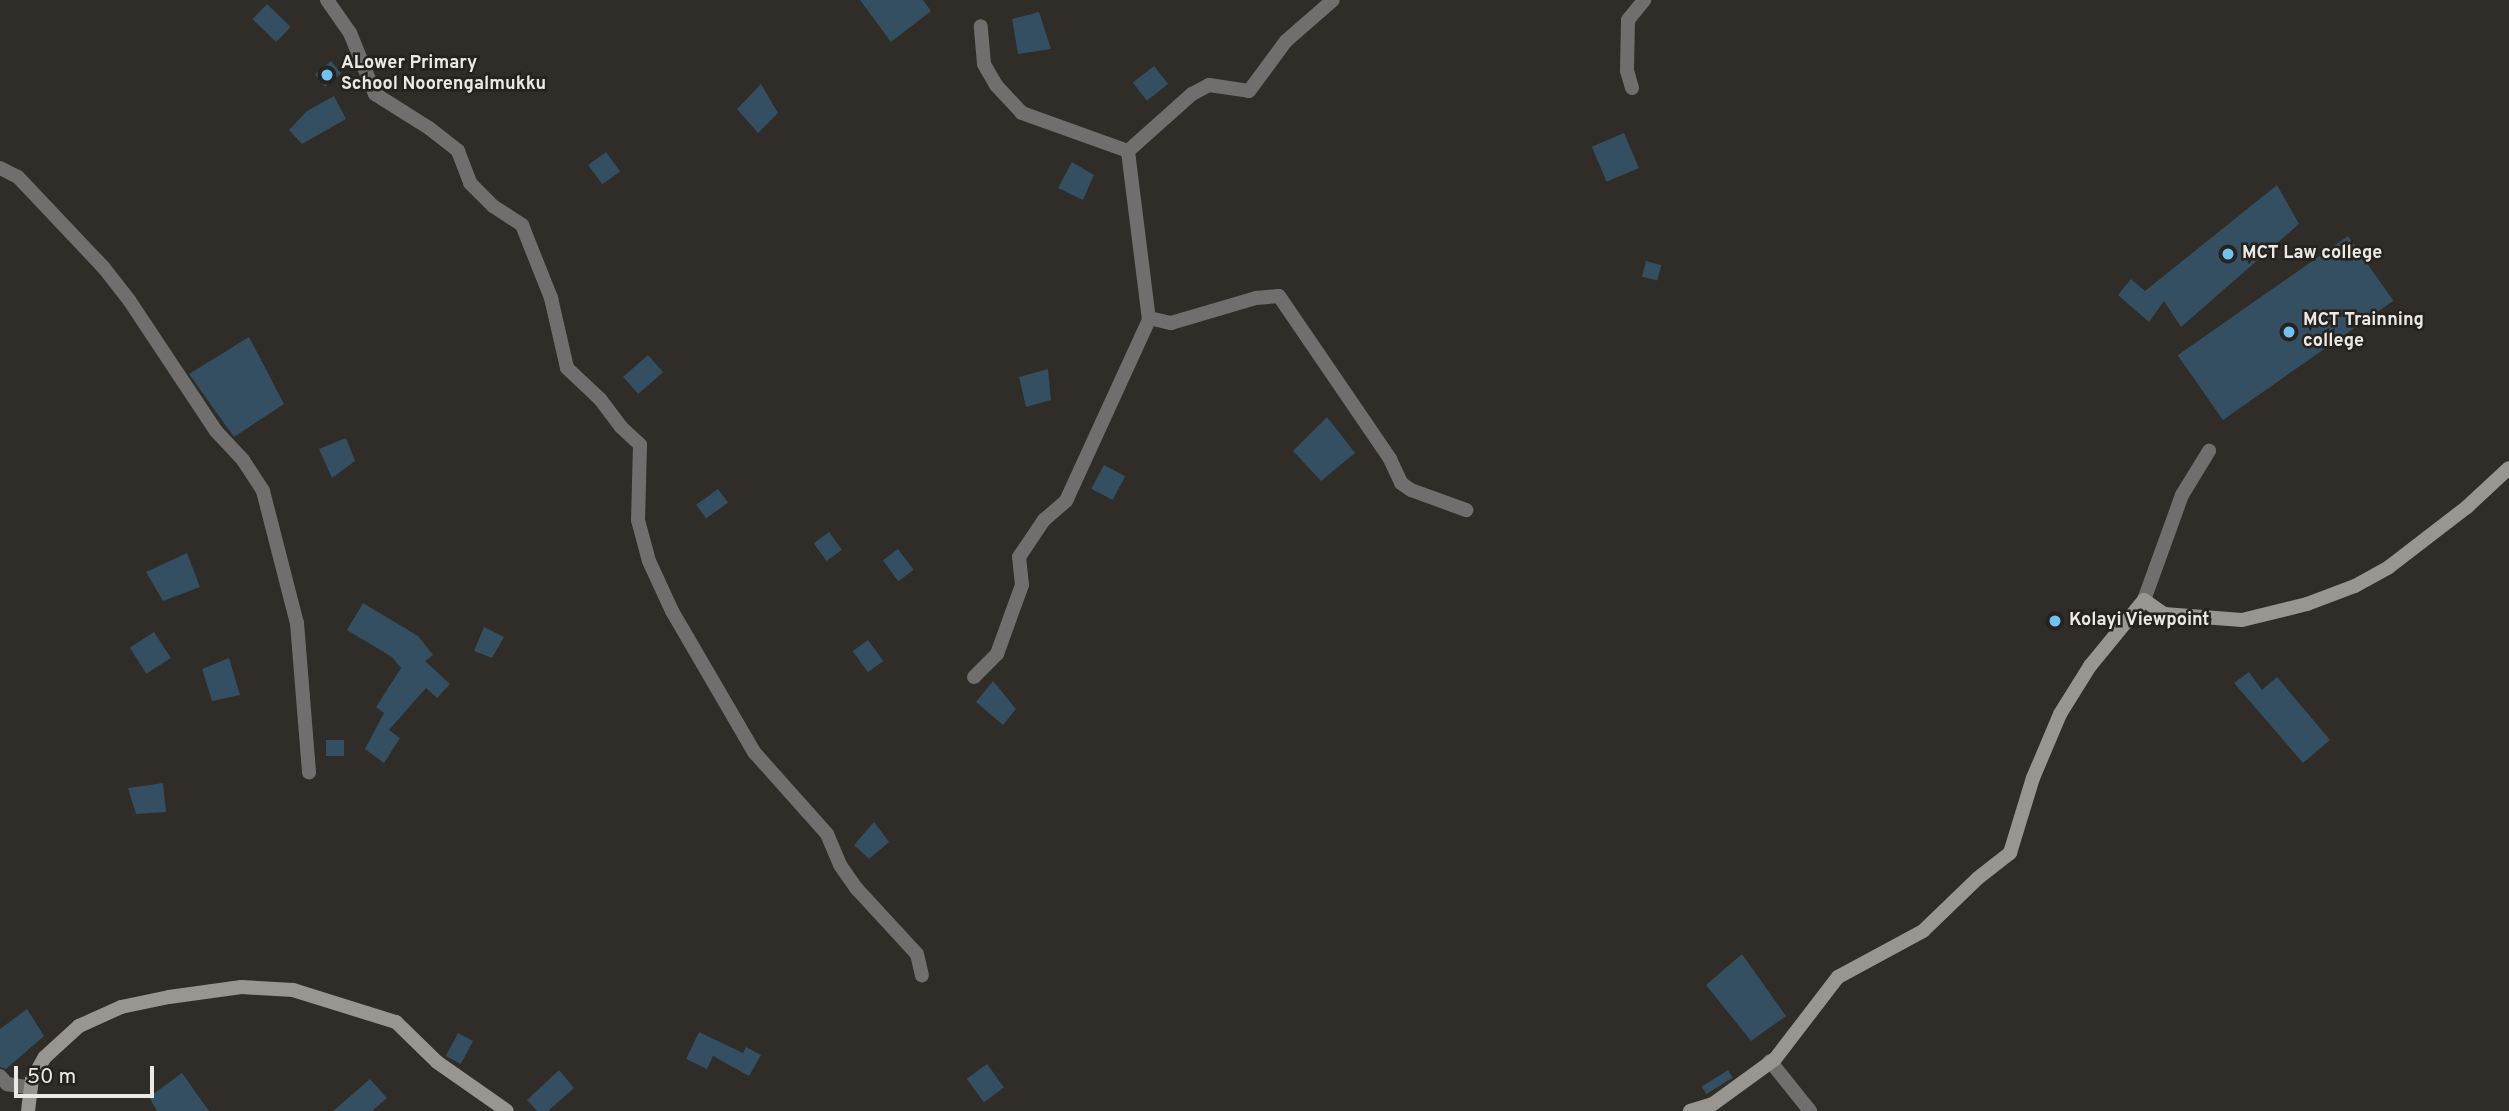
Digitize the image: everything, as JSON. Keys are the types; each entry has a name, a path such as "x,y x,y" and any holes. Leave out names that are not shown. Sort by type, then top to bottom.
{"street":[{"path":"327,0 350,33 375,94 429,128 458,151 470,183 493,206 522,225 551,298 567,368 600,399 621,427 640,445 638,520 649,561 672,611 754,752 827,834 840,865 857,889 917,954 922,975"},
{"path":"1128,151 1192,94 1209,85 1249,91 1286,40 1333,0"},
{"path":"1632,89 1626,71 1628,20 1637,3"},
{"path":"981,26 984,64 996,85 1022,113 1128,151"},
{"path":"974,677 997,654 1022,584 1019,557 1044,520 1066,501 1149,318 1128,151"},
{"path":"0,169 18,177 104,268 130,300 216,431 243,460 263,491 297,623 309,772"},
{"path":"1149,318 1171,323 1256,298 1279,296 1390,459 1401,483 1411,490 1466,510"},
{"path":"1690,1111 1713,1104 1775,1059 1838,976 1923,931 1978,878 2010,853 2033,778 2060,714 2090,666 2144,600 2182,495 2209,451"},
{"path":"2144,600 2164,614 2242,620 2307,604 2355,586 2389,567 2467,507 2509,468"},
{"path":"29,1111 32,1080 45,1057 79,1026 121,1007 169,996 241,987 293,990 396,1022 437,1062 507,1111"},
{"path":"1770,1061 1810,1111"},
{"path":"0,1076 7,1084 31,1088"}],"building":[{"path":"860,0 923,0 931,11 891,42"},
{"path":"267,4 291,27 276,42 252,19"},
{"path":"1039,12 1051,49 1018,54 1012,19"},
{"path":"331,61 341,73 325,87 315,74"},
{"path":"1154,66 1168,84 1147,101 1133,83"},
{"path":"761,84 778,113 758,133 737,109"},
{"path":"334,96 346,119 302,144 289,130 307,111"},
{"path":"1624,133 1639,168 1607,182 1592,147"},
{"path":"606,152 620,171 602,184 588,165"},
{"path":"1072,162 1094,175 1083,200 1058,188"},
{"name":"MCT Law college","path":"2277,185 2299,224 2181,327 2164,301 2149,322 2118,295 2131,279 2145,291"},
{"name":"MCT Trainning college","path":"2348,236 2393,301 2223,420 2178,355"},
{"path":"1646,261 1661,265 1657,281 1642,276"},
{"path":"249,337 284,404 234,437 189,374"},
{"path":"648,355 663,372 638,394 623,377"},
{"path":"1048,369 1051,400 1026,407 1019,377"},
{"path":"1327,417 1355,453 1321,481 1293,451"},
{"path":"346,438 355,461 332,478 319,449"},
{"path":"1104,465 1125,476 1113,500 1091,489"},
{"path":"718,489 728,503 706,519 696,505"},
{"path":"829,532 842,550 827,561 814,543"},
{"path":"898,549 914,570 898,581 883,560"},
{"path":"187,553 200,587 163,601 146,572"},
{"path":"363,603 418,636 433,655 425,661 450,684 437,698 426,688 389,730 400,738 384,763 365,749 384,713 376,707 401,668 392,657 347,630"},
{"path":"484,627 504,637 492,658 474,651"},
{"path":"154,632 171,658 147,674 130,648"},
{"path":"868,640 883,661 868,672 853,651"},
{"path":"229,658 240,695 212,701 202,669"},
{"path":"2249,672 2262,690 2277,677 2330,740 2303,763 2234,683"},
{"path":"993,681 1016,709 1003,725 976,702"},
{"path":"326,740 344,740 344,756 326,756"},
{"path":"163,783 166,812 136,814 128,788"},
{"path":"874,822 889,842 869,859 854,845"},
{"path":"1742,954 1786,1016 1751,1041 1706,985"},
{"path":"27,1009 44,1036 6,1069 0,1067 0,1029"},
{"path":"699,1032 743,1053 746,1047 761,1055 749,1076 713,1056 707,1069 686,1059"},
{"path":"458,1033 473,1041 461,1064 446,1056"},
{"path":"987,1064 1004,1087 984,1102 967,1079"},
{"path":"559,1070 574,1088 548,1111 537,1111 527,1100"},
{"path":"1728,1070 1733,1078 1706,1094 1702,1086"},
{"path":"182,1073 209,1111 157,1111 149,1097"},
{"path":"370,1079 387,1098 372,1111 333,1111"}],"place":[{"name":"ALower Primary School Noorengalmukku","path":"327,75"},
{"name":"MCT Law college","path":"2228,254"},
{"name":"MCT Trainning college","path":"2289,332"},
{"name":"Kolayi Viewpoint","path":"2055,621"}]}
